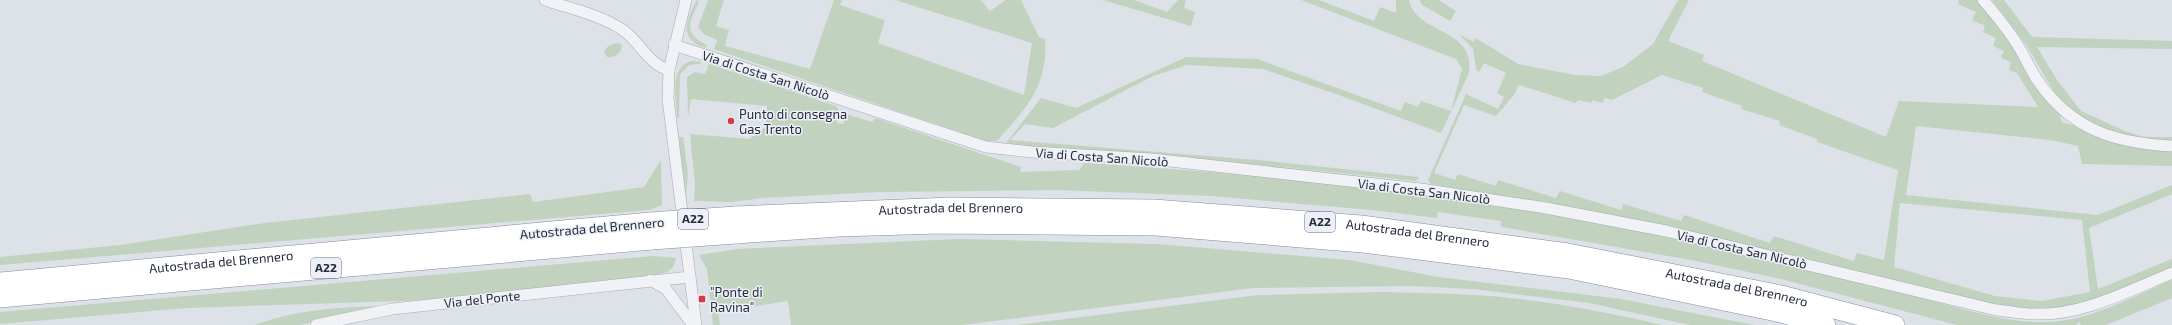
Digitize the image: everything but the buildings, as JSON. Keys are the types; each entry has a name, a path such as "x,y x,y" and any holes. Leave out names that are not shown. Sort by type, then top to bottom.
{"highway":[{"name":"Autostrada del Brennero","path":"0,282 950,207 1154,209 1361,226 1568,253 1781,295 1895,325"},
{"name":"Autostrada del Brennero","path":"735,225 839,227 939,224 1156,226 1363,243 1569,269 1777,312 1826,325"},
{"name":"Autostrada del Brennero","path":"0,298 651,231"}],"street":[{"path":"545,0 613,24 632,37 660,68 669,70"},
{"path":"686,0 674,45 668,81 670,124 696,325"},
{"path":"1983,0 2019,47 2038,81 2070,115 2093,131 2112,138 2142,144 2172,146"},
{"name":"Via di Costa San Nicolò","path":"674,45 986,147 1032,152 1152,159 1421,189 1546,208 1666,231 1996,310 2034,314 2065,311 2098,303 2172,273"},
{"name":"Via del Ponte","path":"316,325 392,308 690,277"},
{"path":"650,280 666,289 693,325"}],"green space":[{"path":"697,0 699,1 690,26 694,36 699,41 707,45 706,48 697,44 688,34 688,21"},
{"path":"708,0 724,0 716,26 729,30 725,46 810,69 834,0 842,0 840,5 885,20 878,43 1024,95 1032,43 895,0 981,0 990,11 1006,0 1021,0 1039,37 1045,39 1043,71 1039,84 1026,107 997,141 986,141 714,49 717,40 704,34 698,27"},
{"path":"1103,0 1134,0 1167,12 1178,0 1186,0 1184,8 1195,12 1191,26"},
{"path":"1301,0 1319,0 1374,21 1380,7 1396,13 1396,0 1409,0 1414,11 1422,20 1455,39 1464,47 1469,58 1469,73 1441,133 1263,69 1187,65 1153,76 1053,128 1025,124 1010,140 1257,160 1419,177 1416,181 1284,167 1050,149 1006,143 1041,98 1076,108 1186,57 1257,59 1401,111 1405,102 1418,107 1421,101 1451,111 1462,69 1456,59"},
{"path":"1420,0 1439,0 1456,11 1450,21 1422,5"},
{"path":"1678,0 1689,0 1668,41 1704,55 1702,61 1886,137 1899,101 2038,107 2017,73 2009,70 2011,62 2001,58 2004,51 1993,46 1996,38 1983,32 1985,26 1972,20 1976,12 1958,4 1959,0 1978,0 2062,115 2060,118 2063,123 2075,126 2097,137 2117,143 2172,150 2172,166 2082,164 2078,146 2050,140 1916,126 1906,195 2098,215 2172,185 2172,194 2089,228 2098,289 2172,259 2172,268 2084,304 2049,310 2008,308 1615,218 1431,184 1428,180 1466,94 1498,109 1504,97 1497,93 1506,73 1484,63 1479,72 1476,69 1473,49 1459,34 1473,42 1476,38 1518,64 1575,75 1601,76 1623,67 1653,44","holes":["1662,75 1703,88 1702,92 1742,106 1741,109 1780,121 1779,125 1817,139 1817,142 1898,170 1884,260 1857,253 1854,261 1774,236 1770,243 1684,215 1681,221 1623,204 1621,210 1560,191 1556,198 1498,180 1496,186 1458,174 1455,180 1434,173 1464,105 1496,116 1514,95 1519,85 1576,103 1578,100 1591,103 1593,100 1602,103 1605,98 1612,100","1900,203 2082,220 2090,292 2042,301 1995,296 1894,267"]},
{"path":"1992,0 2004,0 2032,37 2172,41 2172,49 2037,47 2057,80 2081,111 2125,131 2144,137 2172,137 2172,142 2106,132 2080,120 2054,92 2027,46"},
{"path":"618,43 622,45 619,53 613,57 607,57 604,53 607,47"},
{"path":"692,61 701,62 700,64 689,65 680,74 679,118 677,118 675,93 677,76 684,64"},
{"path":"709,64 836,106 839,111 837,123 843,124 846,114 872,122 875,118 1021,167 1020,172 1079,170 1084,163 1160,168 1236,174 1387,190 1538,212 1687,241 1830,274 1980,314 2029,322 2062,321 2078,318 2110,307 2172,280 2172,298 2106,325 2081,325 2079,322 2076,325 1957,325 1781,279 1691,260 1501,227 1501,221 1438,212 1437,218 1372,210 1210,196 1058,190 881,192 763,198 733,202 694,201 695,185 690,134 749,139 766,127 767,106 691,99 688,117 687,77 695,72 705,74"},
{"path":"679,137 683,137 688,173 686,197"},
{"path":"661,160 662,205 649,210 0,265 0,257 120,245 265,223 530,194 533,202 644,187"},
{"path":"959,239 1156,244 1350,260 1438,277 1621,299 1754,325 1690,325 1589,303 1473,289 1412,286 1253,288 962,325 791,325 788,301 718,312 720,325 713,325 707,269 699,255 737,249"},
{"path":"653,256 676,258 672,269 661,274 432,300 187,308 0,324 0,312"},
{"path":"1380,292 1461,294 1520,299 1592,310 1663,325 1017,325 1258,295"},
{"path":"386,306 300,325 255,325 287,315 303,312 336,308"}],"place":[{"name":"Punto di consegna Gas Trento","path":"731,121"},
{"name":"\"Ponte di Ravina\"","path":"702,299"}]}
